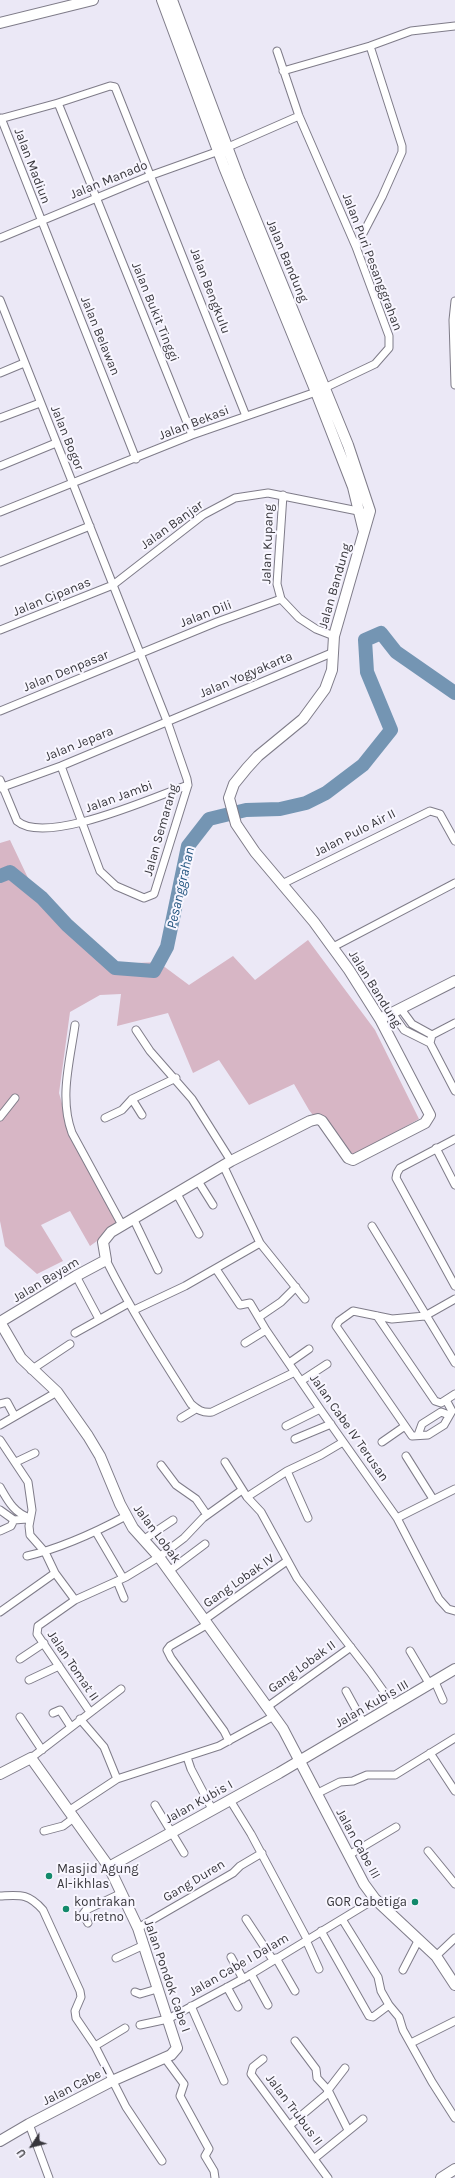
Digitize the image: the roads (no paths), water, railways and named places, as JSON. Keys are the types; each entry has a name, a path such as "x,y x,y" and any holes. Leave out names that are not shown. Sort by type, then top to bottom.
{"street":[{"path":"0,23 92,0"},
{"name":"Jalan Bandung","path":"162,0 223,149 353,487 364,532"},
{"name":"Jalan Bandung","path":"106,1260 103,1242 111,1232 227,1163 314,1119 318,1119 325,1124 348,1158 353,1160 429,1120 430,1116 380,1020 333,946 282,884 236,824 229,798 234,784 247,768 258,756 302,720 318,701 329,680 334,652 334,636 370,513 348,444 326,387 240,181 223,149 172,0"},
{"path":"283,71 370,46 411,32 455,26"},
{"path":"356,247 382,197 402,152 402,146 370,46"},
{"name":"Jalan Puri Pesanggrahan","path":"277,52 299,116 356,247 389,336 389,348 375,364 326,387"},
{"name":"Jalan Bengkulu","path":"58,103 110,86 115,87 152,176 246,416"},
{"path":"0,119 58,103"},
{"name":"Jalan Bukit Tinggi","path":"58,103 192,435"},
{"path":"223,149 299,116"},
{"name":"Jalan Madiun","path":"0,119 41,222"},
{"name":"Jalan Manado","path":"0,238 96,198 223,149"},
{"name":"Jalan Belawan","path":"41,222 136,459"},
{"name":"Jalan Bogor","path":"0,300 113,585"},
{"path":"455,301 452,320 455,385"},
{"path":"0,373 24,363"},
{"name":"Jalan Bekasi","path":"0,512 136,459 192,435 316,392 326,387"},
{"path":"0,418 40,402"},
{"path":"0,466 56,443"},
{"name":"Jalan Banjar","path":"113,585 203,515 236,498 268,493 370,513"},
{"name":"Jalan Kupang","path":"282,495 277,584 281,599 299,618 316,629 334,636"},
{"path":"0,562 90,526"},
{"name":"Jalan Cipanas","path":"0,630 113,585"},
{"name":"Jalan Semarang","path":"61,766 100,872 116,886 144,898 150,897 156,891 188,785 185,770 167,721 113,585"},
{"name":"Jalan Dili","path":"141,654 217,622 281,599"},
{"name":"Jalan Yogyakarta","path":"167,721 334,652"},
{"name":"Jalan Denpasar","path":"0,711 141,654"},
{"name":"Jalan Jepara","path":"2,788 61,766 167,721"},
{"path":"0,780 2,788"},
{"name":"Jalan Jambi","path":"2,788 18,820 23,825 42,828 82,824 188,785"},
{"name":"Jalan Pulo Air II","path":"282,884 422,813 430,811 440,814 455,841"},
{"path":"333,946 455,883"},
{"path":"380,1020 455,981"},
{"path":"397,1011 412,1024 432,1035"},
{"path":"397,1011 404,1030 430,1043 455,1091"},
{"path":"430,1043 432,1035 455,1023"},
{"path":"75,1026 66,1083 67,1117 72,1133 122,1225"},
{"path":"136,1030 150,1051 176,1078 192,1099 227,1163 260,1243 305,1299"},
{"path":"105,1118 122,1110 132,1099 176,1078"},
{"path":"0,1117 15,1098"},
{"path":"132,1099 142,1115"},
{"path":"455,1140 436,1148 400,1168 396,1178 455,1286"},
{"path":"436,1148 454,1180"},
{"path":"198,1181 213,1205"},
{"path":"177,1194 199,1234"},
{"path":"134,1218 158,1270"},
{"path":"372,1226 425,1316 455,1363"},
{"path":"134,1310 216,1269 260,1243"},
{"path":"106,1260 129,1303 191,1404 196,1409 204,1412 212,1412 295,1372"},
{"name":"Jalan Bayam","path":"0,1322 76,1276 106,1260"},
{"name":"Jalan Cabe IV Terusan","path":"216,1269 240,1305 250,1303 266,1330 320,1409 397,1518 433,1591 444,1605 455,1611"},
{"path":"76,1276 99,1320"},
{"path":"259,1317 281,1302 296,1287"},
{"path":"446,1400 452,1411 444,1425 428,1435 412,1436 336,1326 339,1321 354,1311 392,1319 425,1316 455,1299"},
{"path":"75,1333 129,1303"},
{"path":"376,1316 435,1401 438,1403 455,1394"},
{"name":"Jalan Lobak","path":"0,1322 17,1353 31,1370 57,1392 100,1456 126,1516 143,1540 159,1557 274,1716 300,1759"},
{"path":"245,1343 266,1330"},
{"path":"31,1370 70,1344"},
{"path":"289,1363 309,1349"},
{"path":"301,1381 327,1364"},
{"path":"0,1424 57,1392"},
{"path":"0,1404 7,1402 14,1415"},
{"path":"180,1418 196,1409"},
{"path":"286,1426 320,1409"},
{"path":"418,1435 422,1424 441,1412 449,1415"},
{"path":"295,1440 331,1424"},
{"path":"382,1442 405,1426"},
{"path":"0,1440 28,1482 32,1510 30,1518 30,1535 45,1552 54,1573 76,1600"},
{"path":"247,1497 286,1471 321,1455 343,1442"},
{"path":"16,1462 35,1453"},
{"path":"406,1456 433,1499"},
{"path":"225,1462 247,1497 261,1512 297,1578 351,1647 394,1706"},
{"path":"161,1465 176,1485 196,1499 207,1515"},
{"path":"286,1471 308,1518"},
{"path":"0,1487 10,1505 20,1515 30,1518"},
{"path":"397,1518 455,1489"},
{"name":"Jalan Tomat II","path":"31,1758 90,1712 37,1634 38,1626 76,1600 120,1580 159,1557 184,1538 207,1515 242,1490"},
{"path":"0,1510 14,1520 30,1518"},
{"path":"27,1556 45,1552 96,1532 126,1516"},
{"path":"0,1531 11,1526 14,1520"},
{"path":"143,1540 173,1520"},
{"path":"96,1532 120,1580 124,1598"},
{"path":"169,1571 205,1544"},
{"name":"Gang Lobak IV","path":"229,1741 224,1731 171,1658 167,1650 170,1646 206,1622 287,1561"},
{"path":"0,1612 54,1573"},
{"path":"20,1659 44,1643"},
{"name":"Gang Lobak II","path":"267,1707 351,1647"},
{"path":"410,1651 443,1700"},
{"path":"29,1680 59,1666"},
{"name":"Jalan Kubis III","path":"300,1759 364,1724 455,1670"},
{"path":"90,1712 122,1689"},
{"path":"346,1691 364,1724"},
{"path":"53,1713 60,1710 71,1727"},
{"path":"44,1831 63,1826 72,1814 117,1779 219,1746 274,1716"},
{"path":"20,1717 42,1750"},
{"path":"80,1719 104,1747 117,1779"},
{"path":"316,1794 340,1782 352,1781 367,1775 395,1775 455,1738"},
{"path":"430,1753 455,1791"},
{"path":"187,1756 191,1769 212,1809"},
{"path":"0,1774 31,1758"},
{"name":"Jalan Pondok Cabe I","path":"31,1758 109,1867 138,1928 177,2048 171,2055 164,2057"},
{"name":"Jalan Cabe III","path":"300,1759 316,1794 364,1884 376,1899 418,1941 436,1956 455,1984"},
{"name":"Jalan Kubis I","path":"109,1867 230,1800 300,1759"},
{"path":"230,1800 262,1853 307,1939 319,1969"},
{"path":"155,1805 184,1853"},
{"path":"349,1855 396,1827"},
{"path":"428,1851 454,1880"},
{"name":"Gang Duren","path":"138,1928 233,1873 240,1866 262,1853"},
{"path":"88,1923 84,1914 86,1910 122,1893"},
{"path":"0,1896 15,1894 33,1899 43,1910 80,1991 81,1997 75,2014 95,2046 112,2081 133,2118 162,2161"},
{"name":"Jalan Cabe I Dalam","path":"140,2025 168,2019 251,1974 307,1939 376,1899"},
{"path":"246,1919 294,1991"},
{"path":"342,1919 378,1977 381,1991 389,2005 399,2017 403,2030 432,2082 455,2118"},
{"path":"321,1931 369,2016 373,2017 389,2005"},
{"path":"436,1956 455,1938"},
{"path":"403,1970 418,1941"},
{"path":"116,1958 144,1945"},
{"path":"231,1957 243,1978"},
{"path":"251,1974 268,2005"},
{"path":"227,1987 238,2007"},
{"path":"135,1992 140,1994 157,1989"},
{"path":"191,2006 224,2081"},
{"path":"411,2043 455,2021"},
{"path":"95,2046 125,2028"},
{"path":"295,2040 316,2069 317,2078 328,2090 348,2130"},
{"path":"164,2057 184,2084 180,2096 209,2149 205,2156 214,2171 215,2178"},
{"name":"Jalan Cabe I","path":"0,2141 29,2124 112,2081 164,2057"},
{"name":"Jalan Trubus II","path":"263,2059 253,2067 251,2074 268,2099 290,2125 328,2178"},
{"path":"290,2125 327,2094 328,2090 345,2068"},
{"path":"314,2158 363,2119"},
{"path":"29,2124 49,2178"},
{"path":"441,2178 455,2169"}],"waterway":[{"name":"Pesanggrahan","path":"0,876 10,872 42,898 67,925 115,968 154,971 167,947 188,846 209,819 246,810 280,809 306,803 326,793 363,765 391,730 367,672 365,640 381,633 396,652 455,693"}],"place":[{"name":"Masjid Agung Al-ikhlas","path":"49,1876"},
{"name":"GOR Cabetiga","path":"415,1902"},
{"name":"kontrakan bu retno","path":"66,1909"}]}
